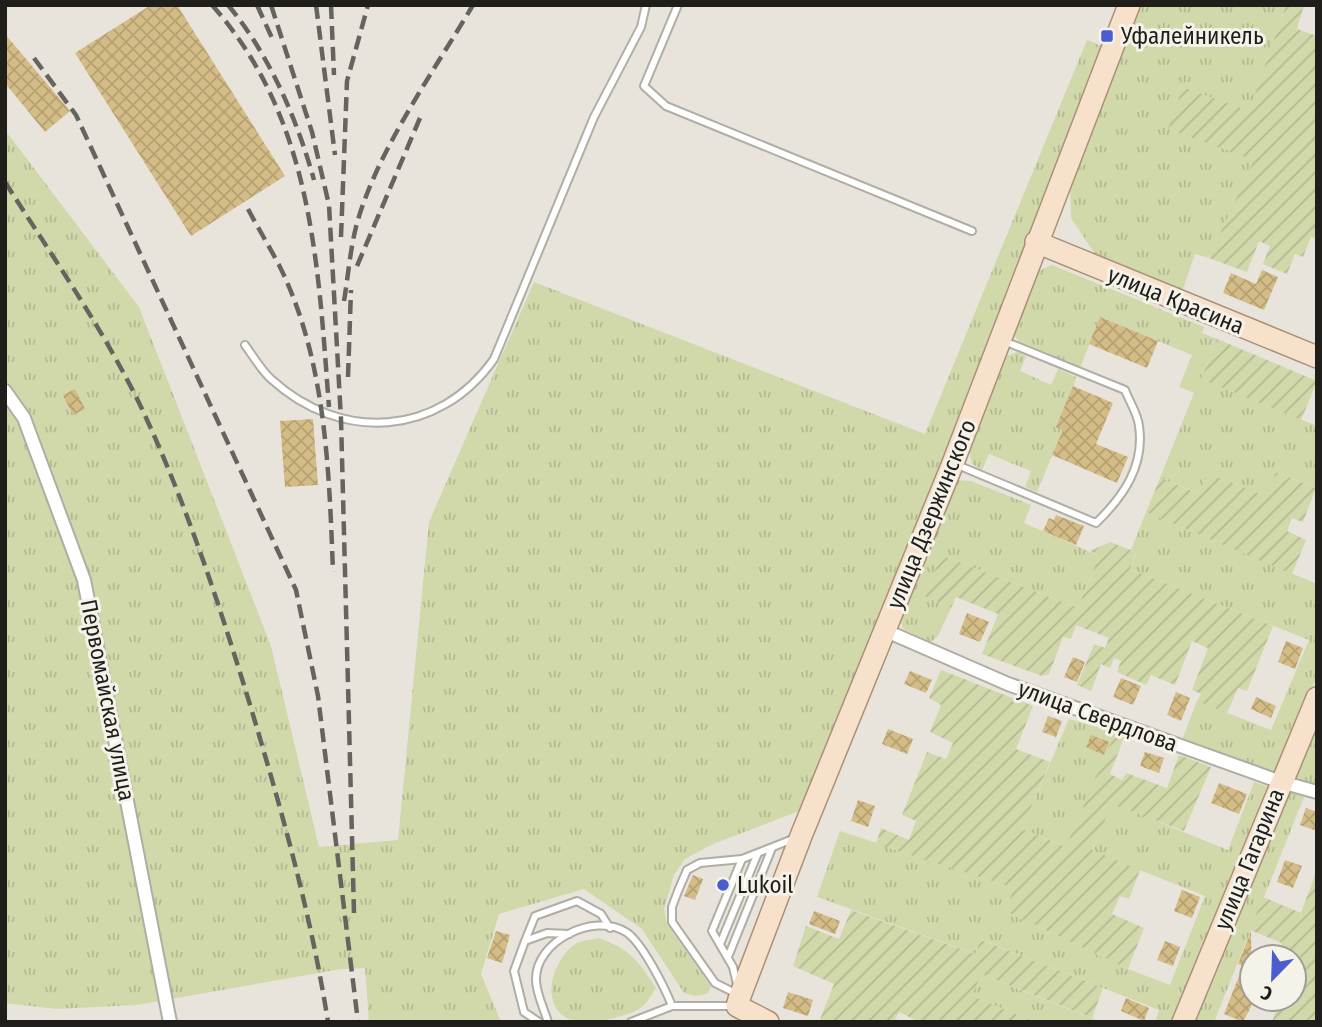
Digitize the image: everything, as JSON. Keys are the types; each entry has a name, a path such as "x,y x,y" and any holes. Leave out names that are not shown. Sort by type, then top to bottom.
{"main road":[{"name":"улица Дзержинского","path":"737,1008 801,836 953,463 1129,5"},
{"name":"улица Красина","path":"1036,242 1317,357"},
{"name":"улица Гагарина","path":"1182,1022 1317,698"},
{"path":"737,1008 768,1022"}],"street":[{"name":"Первомайская улица","path":"5,391 24,418 84,580 170,1022"},
{"name":"улица Свердлова","path":"884,630 1008,684 1281,782 1317,792"}],"lane":[{"path":"245,345 269,378 295,397 349,422 379,424 416,416 453,403 477,383 494,359 594,117 641,27 646,5"},
{"path":"678,5 644,86 666,106 972,231"},
{"path":"953,463 1096,523 1122,497 1139,457 1139,425 1125,390 1000,339"},
{"path":"737,1008 715,983 672,922 672,907 687,870 700,863 742,859 801,836"},
{"path":"727,957 772,848"},
{"path":"719,944 758,853"},
{"path":"737,1008 727,957 712,931 742,859"},
{"path":"538,1022 524,1012 514,971 535,916 577,901 601,914 610,928"},
{"path":"548,1022 535,979 548,948 569,934 593,924 627,932 661,979 673,1006"},
{"path":"525,940 547,933 569,934"},
{"path":"631,1022 648,1019 673,1006 737,1008"}],"green space":[{"path":"1140,5 1286,5 1249,112 1168,128 1255,160 1209,258 1195,254 1182,292 1097,257 1071,218 1070,186"},
{"path":"1286,5 1304,5 1297,29 1317,36 1317,239 1311,237 1303,257 1295,254 1287,274 1263,264 1270,246 1259,241 1247,272 1209,258 1254,160 1168,129 1183,87 1249,111"},
{"path":"1087,40 1104,47 946,460 802,810 713,844 685,859 674,875 664,909 667,924 711,987 707,994 696,996 684,993 642,929 584,889 499,914 481,974 501,1022 369,1022 365,968 341,969 137,1005 56,1009 5,1003 5,130 139,307 271,646 319,847 398,840 429,522 534,282 925,434"},
{"path":"1052,265 1204,327 1202,333 1217,339 1201,379 1317,426 1317,488 1276,472 1265,497 1208,473 1200,494 1160,478 1194,393 1179,387 1192,355 1100,317 1080,368 1020,343 1011,331 1035,272"},
{"path":"1217,339 1317,381 1301,420 1201,379"},
{"path":"1017,352 1026,356 1020,371 1051,385 1058,369 1076,377 1063,430 1037,492 1025,487 1031,471 989,454 982,470 972,464 967,443 999,359"},
{"path":"1276,472 1316,488 1303,522 1292,518 1287,531 1306,540 1292,574 1146,512 1160,478 1199,494 1208,473 1265,496"},
{"path":"955,480 971,481 1031,505 1024,523 1099,556 1078,608 941,555 924,596 951,608 938,636 931,642 903,629 899,617"},
{"path":"1146,512 1317,584 1317,676 1276,772 1182,740 1197,701 1271,730 1309,640 1130,569 1136,553 1131,550"},
{"path":"1110,542 1136,552 1130,569 1273,626 1247,691 1238,688 1227,713 1197,701 1201,694 1192,690 1208,648 1192,641 1175,685 1151,675 1146,685 1117,672 1121,661 1114,658 1110,668 1101,664 1091,691 1077,685 1094,644 1105,648 1109,638 1076,625 1071,639 1063,637 1049,674 1042,676 982,654 998,614 956,597 951,608 924,596 941,555 1078,608 1099,556 1090,551"},
{"path":"941,670 1033,706 1016,749 1050,762 1022,829 1066,847 1115,732 1125,735 1110,774 1122,780 1126,773 1167,788 1179,755 1211,767 1184,831 1112,804 1092,850 1140,870 1129,899 1120,896 1112,914 1144,928 1128,969 1005,911 1014,888 876,844 881,828 909,840 916,821 902,815 927,752 946,759 953,743 930,732 941,705 929,698"},
{"path":"1317,717 1317,784 1292,777"},
{"path":"1069,719 1115,732 1067,847 1022,829"},
{"path":"1254,782 1269,787 1172,1022 1155,1022 1159,1010 982,940 976,954 817,897 840,831 1014,888 1005,911 1128,969 1170,985 1205,896 1092,851 1112,803 1228,850"},
{"path":"1286,791 1304,797 1246,943 1238,943 1238,962 1214,1022 1192,1022"},
{"path":"1317,869 1317,1022 1272,1022 1275,1013 1308,1013 1308,943 1282,943 1250,930 1263,897 1301,913"},
{"path":"851,910 975,954 981,940 1103,988 1092,1018 981,974 972,996 1035,1022 919,1022 899,1012 894,1022 819,1022 834,984 793,966 806,926 839,939"},
{"path":"598,938 633,957 656,988 644,1005 631,1013 592,1022 573,1020 557,1009 553,1000 553,979 569,949 579,942"},
{"path":"980,974 1101,1022 1035,1022 971,996"}],"building":[{"path":"151,5 177,5 285,176 191,236 75,53"},
{"path":"5,34 70,111 45,132 5,83"},
{"path":"1262,270 1278,277 1264,310 1223,293 1231,273 1256,284"},
{"path":"1100,317 1158,341 1147,368 1089,344"},
{"path":"1073,386 1113,403 1096,444 1128,457 1117,483 1052,455 1063,430 1056,427"},
{"path":"75,389 85,409 73,415 63,395"},
{"path":"313,419 318,485 285,487 280,421"},
{"path":"1056,515 1084,526 1076,545 1043,531 1049,518 1054,520"},
{"path":"967,613 989,622 980,642 959,634"},
{"path":"1286,641 1303,648 1295,669 1278,662"},
{"path":"1073,657 1085,662 1077,682 1064,677"},
{"path":"910,671 932,680 926,693 904,684"},
{"path":"1121,678 1141,686 1133,705 1113,697"},
{"path":"1176,692 1190,698 1181,721 1167,715"},
{"path":"1256,697 1276,706 1271,718 1251,709"},
{"path":"1048,716 1062,721 1056,737 1042,732"},
{"path":"888,729 913,739 907,754 882,744"},
{"path":"1091,735 1109,742 1104,755 1086,747"},
{"path":"1145,752 1164,758 1159,773 1140,766"},
{"path":"1219,783 1247,794 1239,814 1211,803"},
{"path":"858,800 875,806 868,827 851,821"},
{"path":"1306,808 1317,812 1317,831 1300,825"},
{"path":"1285,860 1302,866 1293,888 1277,882"},
{"path":"693,875 703,879 695,900 684,896"},
{"path":"1182,890 1200,897 1192,918 1174,911"},
{"path":"814,911 840,921 835,934 809,924"},
{"path":"496,931 510,935 502,963 487,958"},
{"path":"1165,941 1180,947 1173,966 1157,960"},
{"path":"1238,979 1238,1013 1248,1013 1243,1022 1224,1014"},
{"path":"788,992 813,1000 808,1016 783,1008"},
{"path":"1126,998 1149,1008 1144,1021 1121,1011"}],"railway":[{"path":"212,5 246,49 271,96 291,145 314,247 329,407"},
{"path":"228,5 256,44 280,88 314,180"},
{"path":"257,5 272,38"},
{"path":"271,5 312,132 329,205 341,419 354,913"},
{"path":"316,5 335,155"},
{"path":"331,5 334,75"},
{"path":"341,237 347,81 368,5"},
{"path":"344,301 356,227 377,171 407,113 473,5"},
{"path":"34,58 76,115 296,590 318,696 358,1022"},
{"path":"357,266 420,118"},
{"path":"5,182 77,294 127,380 158,445 188,519 227,632 274,786 304,903 328,1022"},
{"path":"248,209 279,265 295,301 316,376 327,454 333,572"},
{"path":"348,377 351,290"}],"place":[{"name":"Уфалейникель","path":"1107,36"},
{"name":"Lukoil","path":"723,885"}]}
